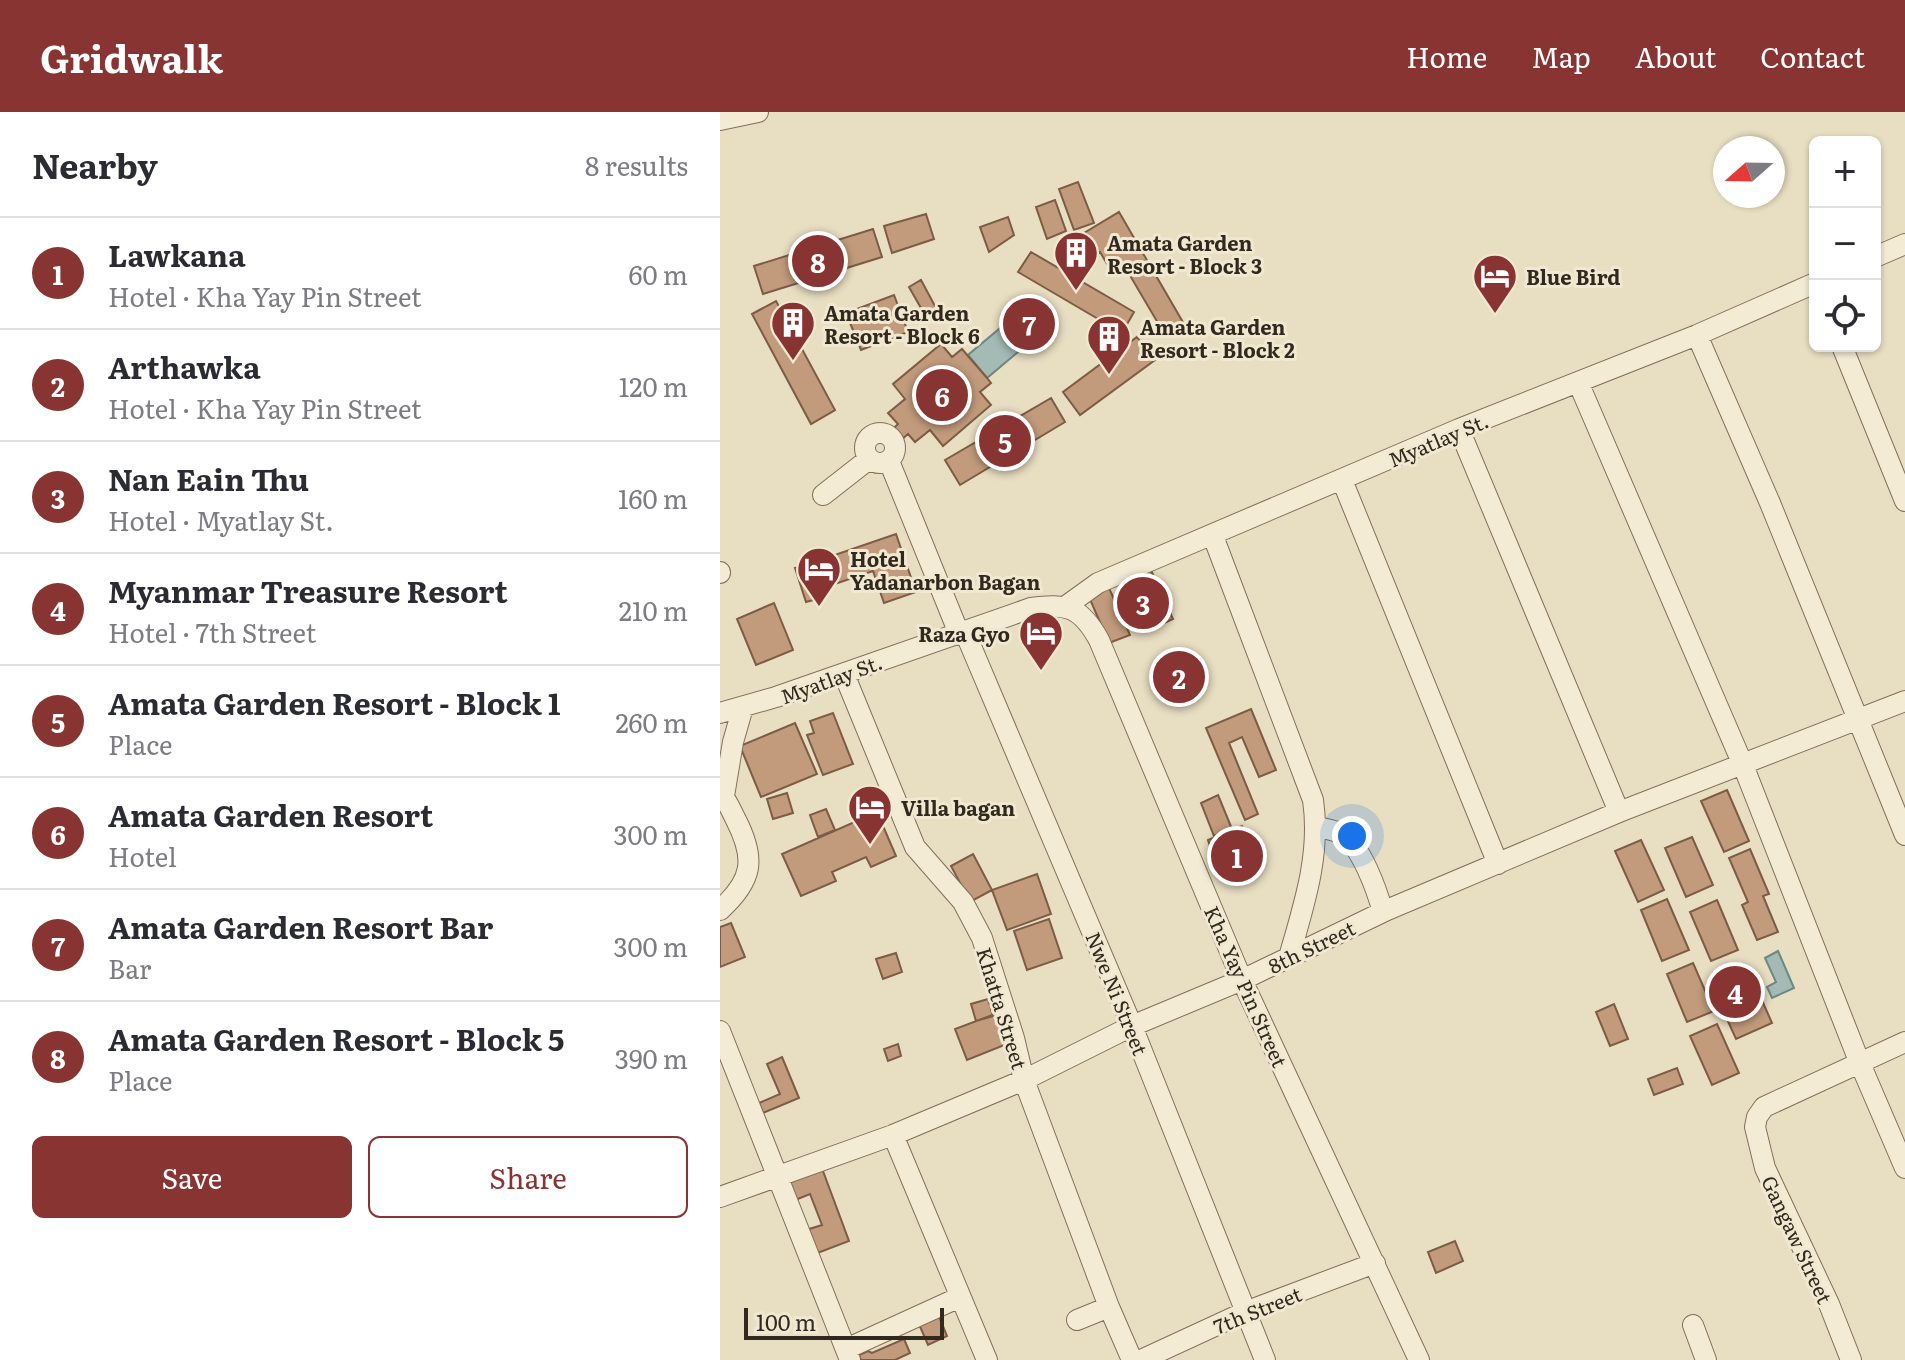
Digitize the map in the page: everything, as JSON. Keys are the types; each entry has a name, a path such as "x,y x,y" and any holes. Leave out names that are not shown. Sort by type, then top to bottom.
{"street":[{"path":"720,120 758,112"},
{"path":"1881,254 1905,244"},
{"name":"Myatlay St.","path":"720,713 844,674 1031,608 1066,606 1098,583 1459,429 1697,335 1809,286"},
{"path":"1697,335 1905,835"},
{"path":"1844,352 1905,501"},
{"path":"1578,382 1743,765 1859,1061 1905,1168"},
{"path":"1459,429 1619,812"},
{"name":"Nwe Ni Street","path":"823,495 879,460 961,631 1132,1026 1265,1360"},
{"path":"1342,480 1498,864"},
{"path":"1213,536 1313,800 1317,827 1307,897 1289,957"},
{"name":"Kha Yay Pin Street","path":"1066,606 1086,619 1099,640 1242,980 1419,1360"},
{"name":"Khatta Street","path":"844,674 915,847 963,902 982,938 1024,1080 1132,1360"},
{"name":"8th Street","path":"720,1197 893,1135 1024,1080 1132,1026 1242,980 1383,912 1619,812 1905,701"},
{"path":"720,910 742,885 750,865 747,841 722,794 743,707"},
{"path":"1317,827 1341,834 1348,840 1375,885 1383,912"},
{"path":"720,1031 848,1355 960,1297"},
{"path":"1859,1061 1905,1042"},
{"name":"Gangaw Street","path":"1851,1360 1829,1304 1765,1168 1755,1127 1764,1107 1859,1061"},
{"path":"893,1135 987,1360"},
{"name":"7th Street","path":"1141,1360 1245,1312 1375,1263"},
{"path":"1077,1320 1109,1307"},
{"path":"1693,1325 1706,1360"}],"water":[{"path":"1005,324 1024,347 987,378 968,355"},
{"path":"1778,951 1794,988 1772,998 1767,987 1776,982 1765,958"}],"building":[{"path":"1078,182 1094,223 1074,230 1059,189"},
{"path":"1055,200 1066,231 1047,239 1036,207"},
{"path":"1119,212 1184,324 1165,335 1125,267 1113,274 1100,252 1081,263 1069,242"},
{"path":"926,214 934,239 892,253 884,226"},
{"path":"1008,217 1014,235 989,252 980,227"},
{"path":"873,229 882,257 763,294 754,266"},
{"name":"Amata Garden Resort - Block 3","path":"1031,252 1134,312 1122,333 1018,272"},
{"path":"921,280 936,308 925,315 909,287"},
{"path":"894,295 908,332 861,350 846,313"},
{"name":"Amata Garden Resort - Block 6","path":"776,301 835,410 811,424 752,314"},
{"path":"1026,304 1048,331 1032,344 1010,317"},
{"name":"Amata Garden Resort - Block 2","path":"1137,337 1155,360 1080,415 1063,392"},
{"path":"941,344 952,357 962,349 987,378 991,383 980,392 991,405 943,446 930,430 915,442 908,434 900,441 891,431 898,424 888,413 905,399 893,384"},
{"path":"1051,398 1065,422 960,485 945,460"},
{"path":"896,534 916,592 884,603 873,571 823,588 814,562"},
{"path":"814,562 825,597 806,602 795,568"},
{"path":"1150,568 1173,619 1147,631 1124,580"},
{"path":"1109,588 1130,635 1109,643 1089,597"},
{"path":"774,603 793,650 756,665 737,619"},
{"path":"1251,709 1276,770 1259,777 1242,737 1229,743 1258,814 1245,820 1206,728"},
{"path":"833,713 853,764 823,775 807,735 814,733 810,721"},
{"path":"795,723 817,774 761,797 740,746"},
{"path":"1727,790 1749,841 1724,852 1701,801"},
{"path":"787,793 793,813 773,819 767,799"},
{"path":"1218,795 1232,829 1214,836 1201,803"},
{"path":"826,809 835,830 818,837 810,815"},
{"path":"877,812 896,856 871,867 866,857 832,872 836,881 801,896 782,854"},
{"path":"1242,826 1250,847 1215,860 1208,840"},
{"path":"1692,837 1713,885 1686,897 1665,848"},
{"path":"1641,840 1664,890 1638,902 1615,851"},
{"path":"1252,848 1258,863 1228,875 1222,859"},
{"path":"1750,849 1769,894 1763,896 1778,932 1757,940 1742,905 1748,902 1729,858"},
{"path":"973,854 992,890 970,902 951,866"},
{"path":"1037,874 1051,914 1007,930 992,890"},
{"path":"1667,899 1689,950 1662,961 1641,910"},
{"path":"1717,900 1738,950 1711,961 1690,912"},
{"path":"1049,919 1062,958 1027,970 1014,931"},
{"path":"731,923 745,957 720,967 720,927"},
{"path":"896,953 902,972 883,979 876,959"},
{"path":"1693,963 1714,1011 1687,1022 1667,974"},
{"path":"1753,980 1772,1023 1736,1039 1717,997"},
{"path":"988,999 993,1016 976,1021 971,1004"},
{"path":"1614,1004 1628,1039 1610,1046 1596,1012"},
{"path":"995,1014 1007,1044 967,1060 955,1029"},
{"path":"1717,1024 1739,1073 1712,1085 1690,1036"},
{"path":"898,1044 901,1056 888,1061 884,1049"},
{"path":"782,1057 799,1098 763,1113 759,1103 780,1094 767,1064"},
{"path":"1677,1068 1683,1084 1654,1095 1648,1079"},
{"path":"820,1163 849,1241 815,1254 806,1230 822,1225 810,1194 793,1201 784,1177"},
{"path":"1455,1241 1463,1261 1436,1273 1428,1252"},
{"path":"938,1314 947,1336 928,1345 918,1322"},
{"path":"904,1339 910,1353 895,1360 861,1360 859,1355 868,1351 872,1353"}],"place":[{"name":"Amata Garden Resort - Block 5","path":"818,261"},
{"name":"Amata Garden Resort - Block 3","path":"1076,292"},
{"name":"Blue Bird","path":"1495,315"},
{"name":"Amata Garden Resort Bar","path":"1029,324"},
{"name":"Amata Garden Resort - Block 6","path":"793,362"},
{"name":"Amata Garden Resort - Block 2","path":"1109,376"},
{"name":"Amata Garden Resort","path":"942,395"},
{"name":"Amata Garden Resort - Block 1","path":"1005,441"},
{"name":"Nan Eain Thu","path":"1143,603"},
{"name":"Hotel Yadanarbon Bagan","path":"819,608"},
{"name":"Raza Gyo","path":"1041,672"},
{"name":"Arthawka","path":"1179,677"},
{"name":"Villa bagan","path":"870,846"},
{"name":"Lawkana","path":"1237,856"},
{"name":"Myanmar Treasure Resort","path":"1735,992"}]}
